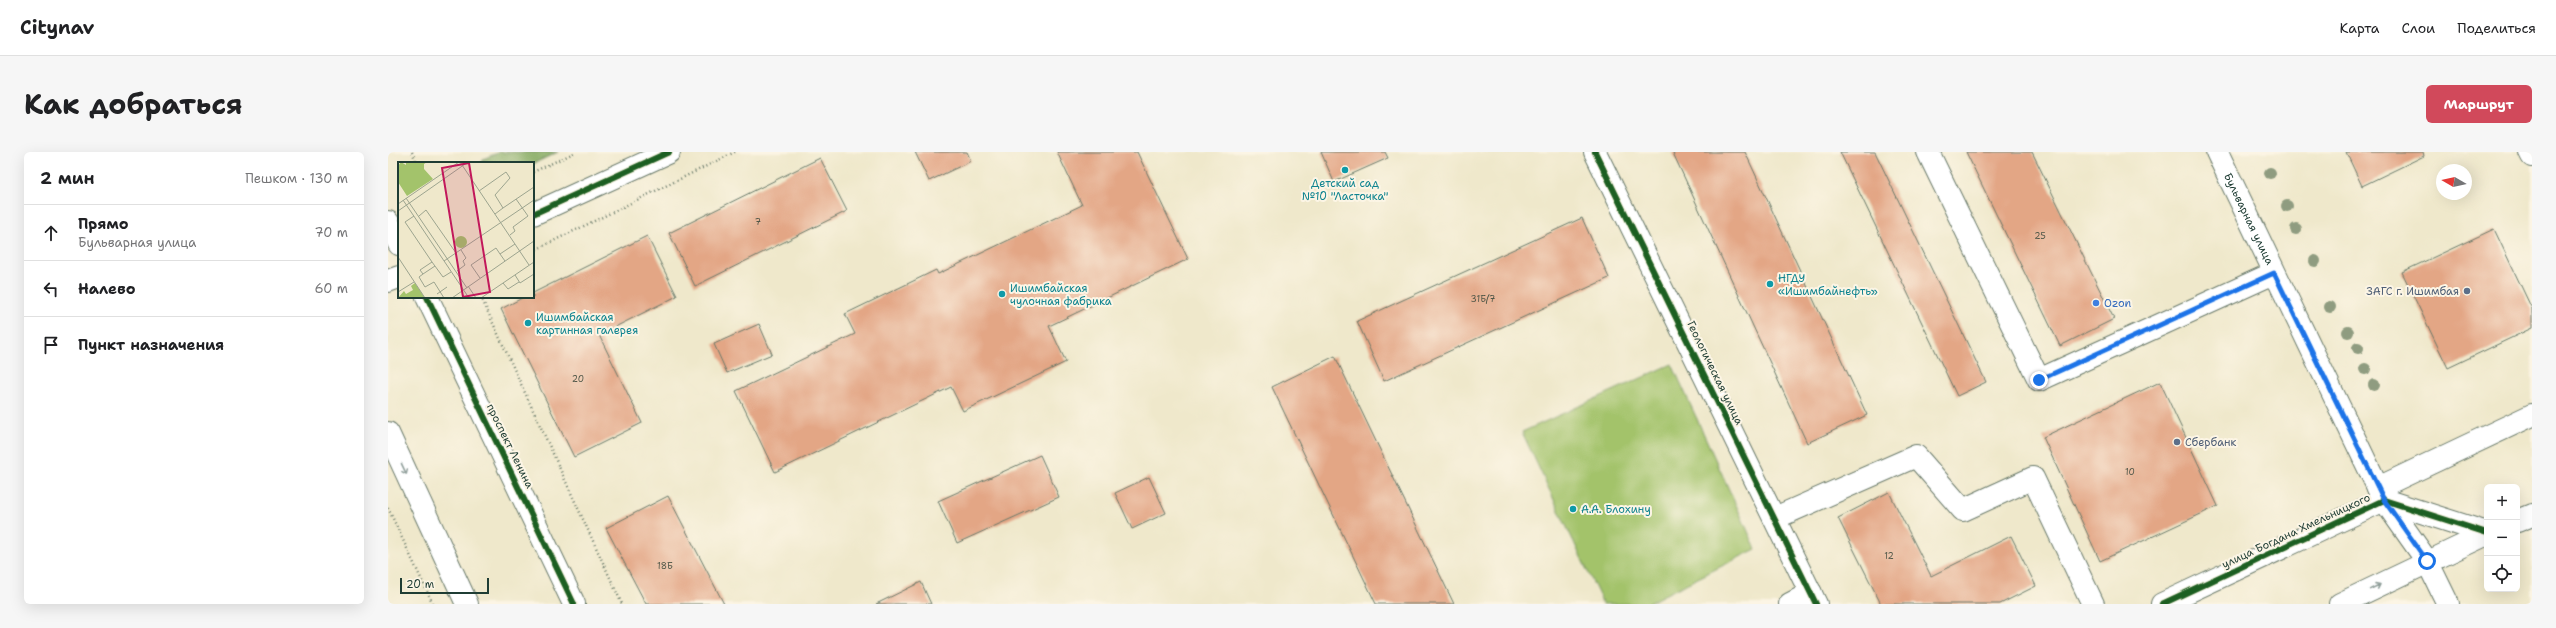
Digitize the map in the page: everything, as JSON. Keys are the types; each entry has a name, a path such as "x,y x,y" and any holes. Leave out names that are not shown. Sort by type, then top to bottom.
{"street":[{"path":"534,214 669,152"},
{"name":"Геологическая улица","path":"1595,152 1814,599"},
{"path":"1928,152 2039,380 2274,273"},
{"name":"Бульварная улица","path":"2217,152 2381,494 2427,561 2448,604"},
{"path":"2530,152 2532,156"},
{"path":"388,222 398,242"},
{"path":"388,282 398,277"},
{"name":"проспект Ленина","path":"427,298 574,604"},
{"path":"2381,494 2532,415"},
{"path":"388,433 467,604"},
{"path":"1775,518 1916,456 1963,510 2033,478 2093,604"},
{"name":"улица Богдана Хмельницкого","path":"2162,604 2381,494 2484,532"},
{"path":"2520,520 2532,515"},
{"name":"улица Богдана Хмельницкого","path":"2340,604 2484,534"},
{"path":"1790,604 1814,599"}],"path":[{"path":"412,152 417,162"},
{"path":"534,172 576,152"},
{"path":"534,251 735,152"},
{"path":"481,298 622,604"},
{"path":"388,508 433,604"}],"green space":[{"path":"499,152 558,152 534,164 534,162 482,162 483,159"},
{"path":"1672,364 1756,549 1646,604 1603,604 1522,432"}],"building":[{"path":"915,152 967,152 971,161 929,181"},
{"name":"Ишимбайская чулочная фабрика","path":"1057,152 1137,152 1188,259 1049,326 1066,362 963,411 951,387 775,472 736,391 855,334 845,314 936,270 938,274 1082,205"},
{"name":"Детский сад №10 \"Ласточка\"","path":"1321,152 1385,152 1388,158 1334,182"},
{"name":"НГДУ «Ишимбайнефть»","path":"1745,152 1867,415 1807,443 1673,153"},
{"path":"1840,152 1875,152 1986,382 1957,396"},
{"path":"1966,152 2032,152 2114,319 2060,346"},
{"path":"2346,152 2423,152 2424,156 2362,186"},
{"path":"820,158 847,211 695,286 669,233"},
{"path":"1582,218 1609,278 1384,381 1357,321"},
{"name":"ЗАГС г. Ишимбая","path":"2494,229 2532,309 2532,328 2448,368 2402,272"},
{"path":"647,236 677,296 599,335 642,423 574,457 501,309 522,298 534,298 534,292"},
{"path":"759,324 772,354 727,373 714,344"},
{"path":"1335,356 1454,604 1376,604 1272,387"},
{"path":"2160,382 2218,506 2100,561 2043,437"},
{"path":"1040,455 1059,497 957,543 938,501"},
{"path":"1149,477 1166,513 1132,529 1115,493"},
{"path":"1889,492 1931,576 2011,536 2036,586 2000,604 1881,604 1838,518"},
{"path":"668,496 724,604 646,604 606,528"},
{"path":"921,582 931,604 876,604"}],"cycle path":[{"path":"534,214 669,152"},
{"path":"1595,152 1816,604"},
{"path":"427,298 574,604"},
{"path":"2162,604 2384,500 2484,532"}],"place":[{"name":"Детский сад №10 \"Ласточка\"","path":"1345,170"},
{"name":"НГДУ «Ишимбайнефть»","path":"1770,284"},
{"name":"ЗАГС г. Ишимбая","path":"2467,291"},
{"name":"Ишимбайская чулочная фабрика","path":"1002,294"},
{"name":"Ozon","path":"2096,303"},
{"name":"Ишимбайская картинная галерея","path":"528,323"},
{"name":"Сбербанк","path":"2177,442"},
{"name":"А.А. Блохину","path":"1573,509"}],"route":[{"path":"2039,380 2274,273 2384,500 2427,561"}]}
